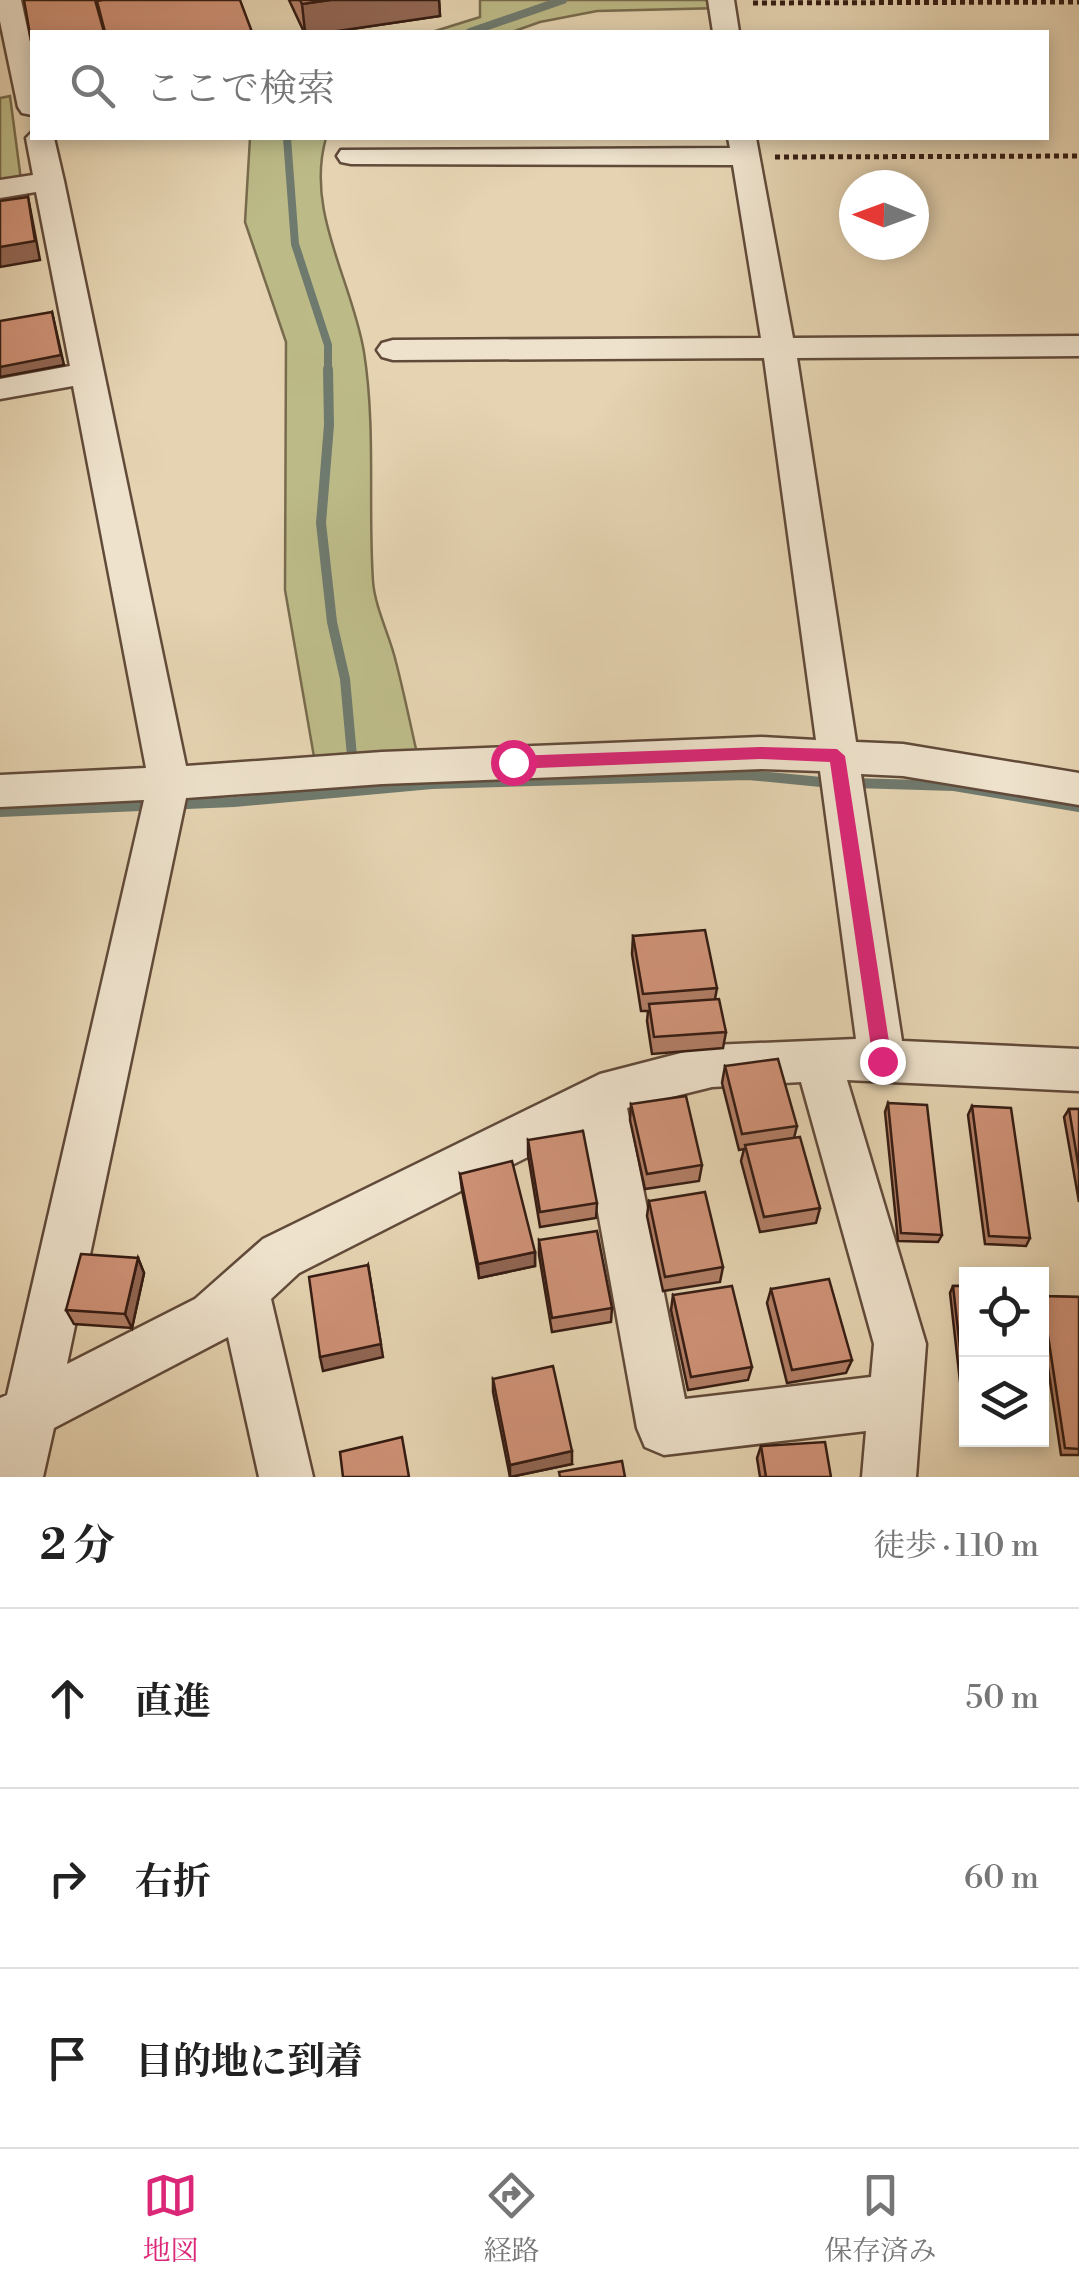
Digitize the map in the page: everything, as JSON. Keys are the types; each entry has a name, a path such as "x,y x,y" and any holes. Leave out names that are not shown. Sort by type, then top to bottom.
{"street":[{"path":"8,0 30,98"},
{"path":"721,2 726,30"},
{"path":"16,1477 15,1420 169,780 40,140"},
{"path":"350,156 744,147 779,347 882,1061"},
{"path":"0,189 50,181"},
{"path":"393,350 1079,346"},
{"path":"0,389 87,373"},
{"path":"0,791 645,756 903,760 1079,789"},
{"path":"15,1420 213,1317 281,1256 617,1089 712,1066 818,1060 1079,1070"},
{"path":"818,1060 900,1344 890,1477"},
{"path":"601,1097 664,1428 896,1400"},
{"path":"244,1292 286,1477"}],"path":[{"path":"721,2 1079,2"},
{"path":"744,147 1079,156"}],"shaded area":[{"path":"480,0 719,0 722,8 597,11 518,30 438,30 480,17"},
{"path":"10,96 21,180 0,184 0,98"},
{"path":"250,140 326,140 321,192 358,325 368,381 374,591 396,662 420,767 317,774 285,590 286,342 245,222"}],"building":[{"path":"24,0 95,0 103,30 30,30 30,34"},
{"path":"240,0 251,30 104,30 97,1"},
{"path":"28,197 35,241 0,247 0,201"},
{"path":"52,312 61,355 0,367 0,321"},
{"path":"705,930 717,988 643,994 633,936"},
{"path":"719,999 726,1032 654,1037 649,1004"},
{"path":"778,1059 797,1126 742,1134 725,1066"},
{"path":"686,1096 702,1165 647,1174 631,1104"},
{"path":"888,1103 927,1105 942,1235 901,1233"},
{"path":"972,1106 1011,1108 1030,1238 989,1236"},
{"path":"1069,1109 1079,1109 1079,1169"},
{"path":"583,1131 597,1203 540,1212 528,1140"},
{"path":"800,1137 820,1208 764,1217 745,1145"},
{"path":"512,1161 535,1252 478,1264 460,1174"},
{"path":"705,1192 723,1267 665,1277 649,1201"},
{"path":"597,1231 612,1308 552,1318 539,1240"},
{"path":"81,1254 138,1258 125,1314 66,1310"},
{"path":"368,1265 381,1344 320,1357 309,1277"},
{"path":"829,1279 852,1360 792,1370 771,1289"},
{"path":"732,1286 752,1367 691,1377 673,1295"},
{"path":"953,1286 959,1286 959,1339"},
{"path":"1049,1296 1079,1297 1079,1449 1065,1448 1049,1342"},
{"path":"553,1366 572,1451 510,1465 493,1379"},
{"path":"402,1437 409,1477 343,1477 340,1452"},
{"path":"825,1442 831,1477 766,1477 761,1446"},
{"path":"622,1461 625,1477 560,1477 559,1472"}],"waterway":[{"path":"476,30 563,0"},
{"path":"287,140 295,244 328,345 328,369"},
{"path":"328,369 329,425 321,523 332,622 345,679 353,767"},
{"path":"0,812 234,802 432,784 748,775 821,782 954,786 1079,807"}],"route":[{"path":"513,762 760,753 837,756 882,1061"}]}
